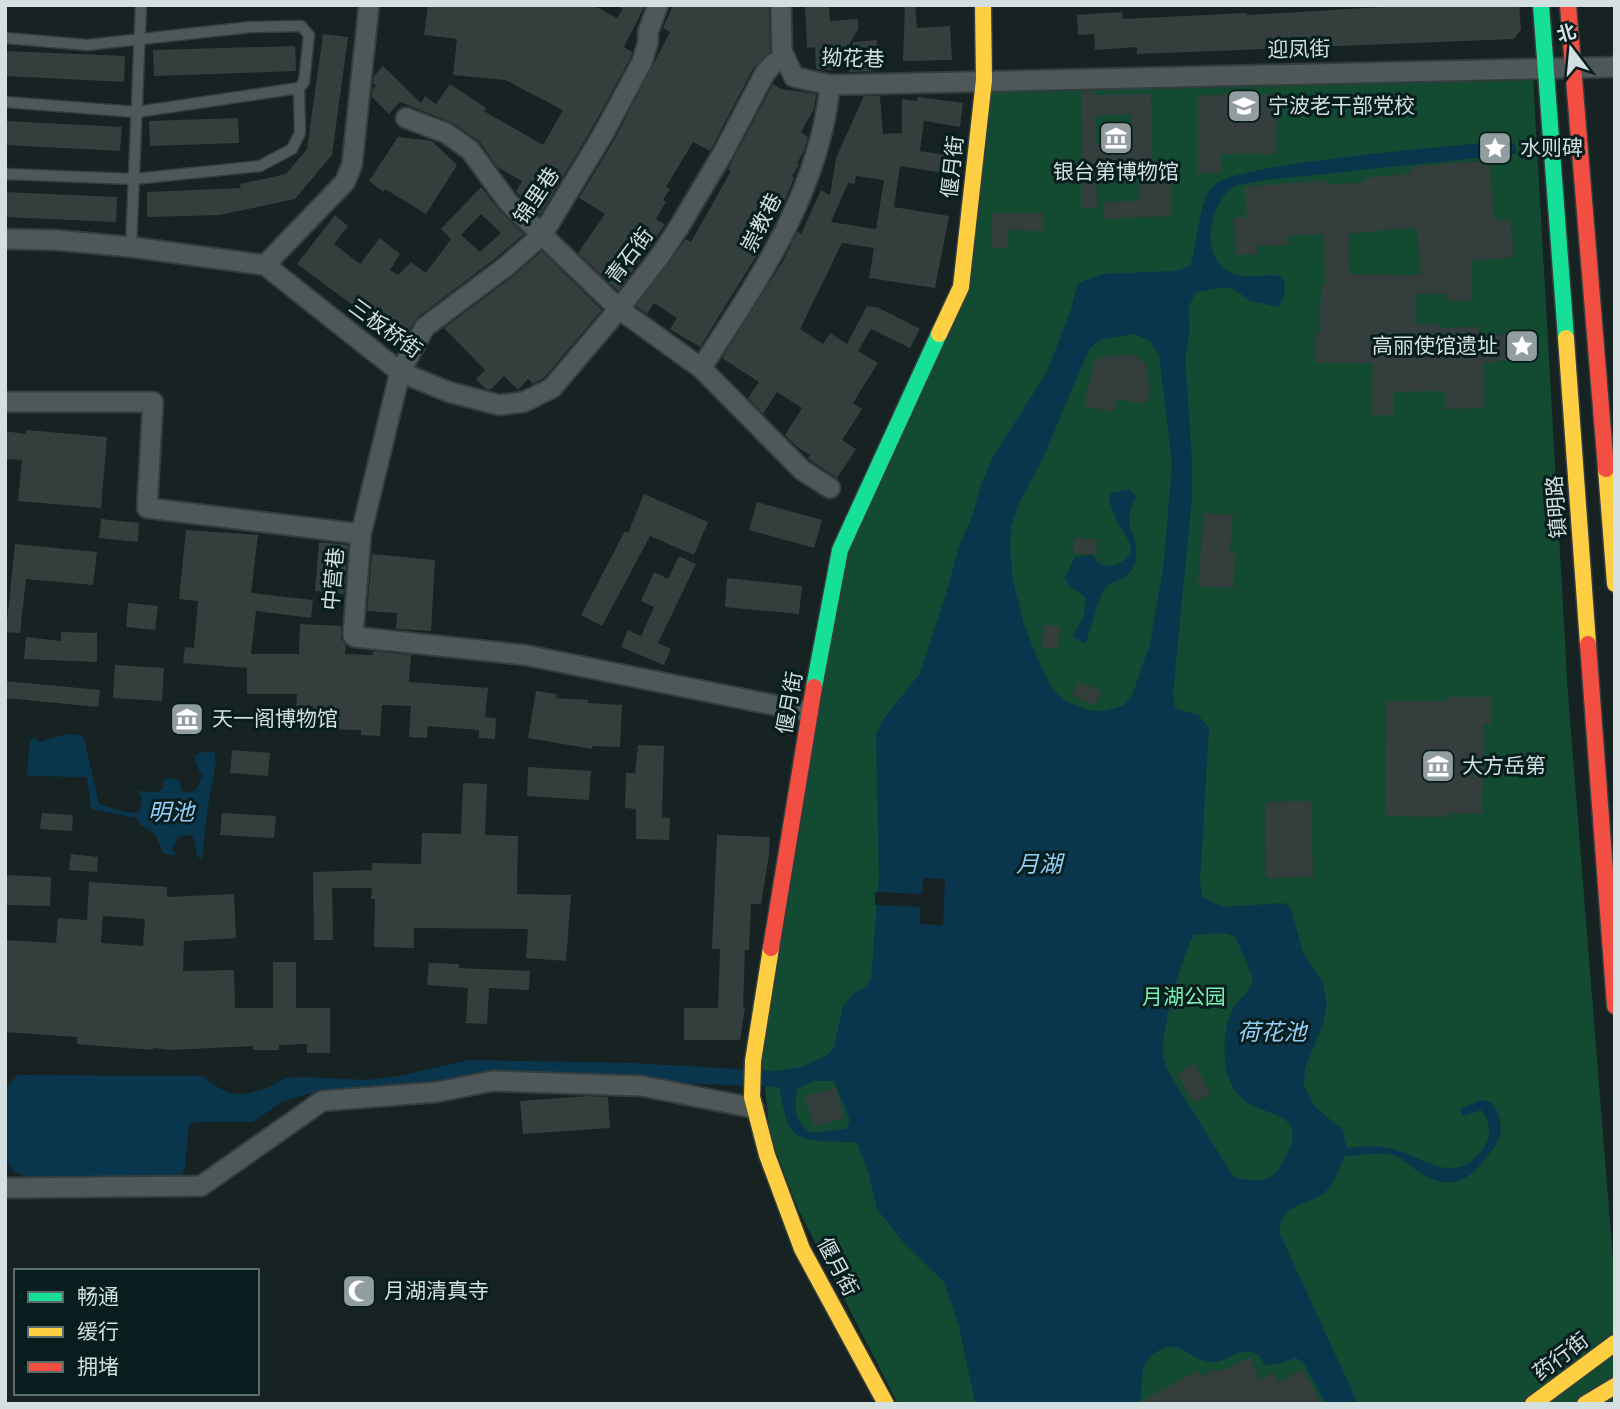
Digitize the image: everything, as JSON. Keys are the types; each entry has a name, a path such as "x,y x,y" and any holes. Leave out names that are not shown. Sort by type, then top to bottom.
{"main road":[{"name":"偃月街","path":"886,1404 802,1249 767,1155 753,1103 753,1060 808,712 839,550 961,287 984,80 983,5"},
{"name":"镇明路","path":"1541,5 1575,474 1609,859 1615,1006"},
{"path":"1567,5 1571,66 1606,341 1615,584"},
{"name":"药行街","path":"1533,1404 1615,1343"},
{"path":"1585,1404 1615,1386"}],"street":[{"path":"5,239 56,240 131,247 265,265 345,182 349,174 369,5"},
{"name":"锦里巷","path":"361,534 400,372 425,327 504,268 542,235 602,136 642,62 648,32 658,5"},
{"path":"781,5 782,51 785,58"},
{"name":"青石街","path":"406,118 446,133 470,150 508,202 619,309 679,227 729,142 765,73 773,64 785,58"},
{"name":"拗花巷","path":"785,58 794,77 831,85 984,80"},
{"name":"迎凤街","path":"984,80 1615,67"},
{"name":"崇教巷","path":"701,368 755,286 789,221 819,148 827,119 831,85"},
{"name":"三板桥街","path":"265,265 400,372 449,393 499,405 524,402 552,388 619,309"},
{"path":"619,309 701,368 802,470 830,488"},
{"name":"中营巷","path":"5,402 153,402 147,508 361,534 353,635 355,637 525,656 808,712"},
{"path":"1575,474 1611,479"},
{"path":"5,1188 201,1186 322,1101 437,1091 493,1081 642,1086 753,1103"}],"lane":[{"path":"131,247 141,5"},
{"path":"5,38 86,46 251,27 302,26 309,35 304,82 299,88 300,133 292,149 260,166 134,178 5,174"},
{"path":"5,103 137,112 299,88"}],"green space":[{"name":"月湖公园","path":"1533,76 1568,694 1615,1285 1615,1404 898,1404 798,1209 770,1136 762,1060 845,551 964,288 991,86"}],"water":[{"name":"月湖","path":"1503,141 1516,146 1516,154 1264,180 1231,188 1221,199 1212,220 1210,231 1213,253 1218,263 1233,274 1280,276 1285,287 1283,299 1279,307 1250,301 1234,289 1223,287 1195,293 1188,309 1190,331 1185,357 1192,497 1173,694 1175,708 1198,715 1209,728 1200,881 1202,897 1224,907 1281,903 1291,909 1303,953 1322,981 1327,1002 1324,1021 1305,1068 1304,1086 1315,1107 1342,1129 1347,1148 1390,1148 1437,1166 1456,1168 1475,1158 1489,1135 1488,1121 1481,1110 1463,1116 1460,1109 1480,1100 1491,1102 1500,1124 1498,1141 1488,1156 1466,1178 1448,1182 1437,1181 1392,1155 1345,1156 1335,1179 1326,1191 1289,1210 1284,1216 1280,1234 1358,1404 1326,1404 1303,1362 1296,1358 1265,1365 1258,1354 1242,1352 1218,1362 1211,1362 1203,1361 1181,1349 1168,1347 1152,1355 1147,1361 1142,1374 1139,1404 977,1404 959,1326 944,1282 904,1243 877,1209 868,1171 857,1143 819,1141 801,1137 794,1132 787,1122 779,1087 473,1075 401,1088 307,1094 282,1102 253,1122 196,1122 189,1125 185,1168 180,1177 34,1179 14,1172 5,1158 5,1088 18,1075 203,1076 229,1093 245,1094 267,1088 285,1078 367,1080 399,1076 469,1060 633,1063 774,1071 802,1067 826,1056 834,1047 843,1007 854,993 867,986 871,978 879,877 876,735 882,721 920,673 982,482 993,457 1047,372 1078,283 1103,274 1175,271 1190,266 1201,211 1209,192 1214,185 1231,177 1303,163","holes":["1134,334 1150,341 1159,355 1172,463 1164,562 1150,644 1132,696 1122,706 1103,711 1087,710 1065,701 1053,690 1038,660 1024,625 1013,581 1011,527 1018,505 1043,458 1089,349 1100,340","1223,933 1235,936 1253,978 1230,1015 1225,1053 1228,1076 1237,1093 1253,1106 1282,1118 1289,1123 1292,1131 1292,1141 1286,1156 1275,1173 1265,1179 1252,1181 1233,1176 1167,1070 1163,1053 1169,1010 1178,976 1194,935","814,1081 834,1081 850,1120 846,1129 811,1133 801,1124 796,1114 797,1089"]},
{"path":"1130,489 1136,497 1129,518 1137,551 1134,565 1129,573 1105,588 1084,643 1073,635 1083,619 1086,598 1069,586 1065,577 1075,557 1092,555 1098,563 1109,566 1118,564 1130,554 1130,544 1116,519 1109,499 1111,493"},
{"name":"明池","path":"67,734 84,738 99,804 128,813 139,812 142,798 138,791 157,792 163,789 163,781 169,778 179,780 182,791 188,793 196,790 203,774 200,773 194,757 199,753 214,751 216,762 202,859 198,857 192,836 178,837 172,850 175,853 173,856 163,853 155,836 139,824 137,818 91,809 87,777 29,776 30,740 35,738 39,742"}],"pier":[{"path":"923,878 945,879 943,925 920,924 920,907 875,905 875,892 922,894"}],"building":[{"path":"428,5 593,5 617,18 623,9 616,5 645,5 624,47 632,52 631,57 540,215 516,192 522,181 497,167 480,142 453,123 400,102 389,114 372,97 372,90 376,86 373,84 374,76 383,66 421,103 425,96 436,104 450,84 486,108 484,111 543,145 563,110 505,80 453,75 457,39 424,35"},
{"path":"673,5 769,5 770,52 754,67 710,151 693,142 666,187 670,189 663,200 666,202 656,219 665,225 618,291 578,253 605,214 579,198 613,142 670,32 663,28"},
{"path":"805,5 829,5 830,21 858,19 858,29 835,70 816,69 815,47 807,48"},
{"path":"905,5 915,5 917,28 950,26 952,60 903,61"},
{"path":"1383,5 1519,5 1521,29 1514,39 1137,54 1137,47 1095,50 1094,34 1078,35 1077,15 1122,12 1123,19 1247,15"},
{"path":"323,34 348,37 332,155 295,199 220,215 147,217 147,192 241,188 240,184 286,174 307,149"},
{"path":"877,40 879,71 849,72 853,42"},
{"path":"295,46 296,71 154,76 153,50"},
{"path":"5,51 125,56 124,82 5,76"},
{"path":"773,84 781,89 816,94 814,109 801,132 808,137 779,214 763,205 747,230 764,238 760,250 700,347 670,329 677,318 654,303 647,314 636,306 686,239 691,242 731,171 728,169"},
{"path":"1094,91 1094,95 1151,94 1153,180 1171,179 1171,216 1103,219 1103,202 1139,201 1139,169 1096,170 1097,208 1081,208 1081,92","holes":["1132,114 1133,142 1096,143 1095,116"]},
{"path":"1197,95 1277,95 1276,154 1222,154 1222,173 1197,173"},
{"path":"864,96 880,96 883,134 902,133 902,99 917,101 918,97 963,103 960,127 924,121 920,151 958,157 955,175 900,166 894,207 949,216 935,288 869,278 874,248 842,243 800,329 823,344 830,333 847,344 867,306 879,308 920,329 910,348 871,329 858,351 878,363 853,403 862,409 842,440 856,449 837,478 810,460 810,455 785,435 802,408 777,392 763,414 748,398 759,382 722,358 783,261 797,232 801,234 821,190 830,195 836,158","holes":["856,176 884,180 876,229 831,222 848,183 855,184"]},
{"path":"238,118 239,143 150,146 149,121"},
{"path":"5,121 122,127 120,151 5,145"},
{"path":"398,137 432,141 457,165 426,214 385,189 383,192 369,181"},
{"path":"1489,160 1495,221 1510,219 1514,257 1471,261 1471,301 1448,301 1448,294 1416,294 1416,324 1439,324 1439,328 1479,327 1479,337 1527,331 1531,357 1483,363 1483,408 1445,409 1445,391 1394,392 1394,415 1371,415 1373,363 1315,363 1316,333 1320,333 1321,284 1325,284 1324,234 1287,236 1288,245 1257,246 1257,254 1236,255 1234,218 1247,217 1244,187 1325,180 1325,185 1365,182 1365,178 1411,173 1410,167","holes":["1416,227 1421,275 1350,274 1349,234"]},
{"path":"481,187 500,211 524,234 418,317 409,331 377,308 369,317 297,264 335,215 348,226 334,244 360,264 380,238 400,254 390,270 398,275 411,262 426,273 451,239 441,229","holes":["481,214 501,233 480,252 461,235"]},
{"path":"5,192 117,197 116,222 5,217"},
{"path":"992,213 1043,213 1043,231 1007,230 1007,248 992,248"},
{"path":"542,251 602,310 544,378 533,384 528,379 518,390 504,376 490,390 486,389 476,379 485,370 444,328"},
{"path":"1135,354 1146,364 1150,395 1147,401 1143,404 1117,399 1114,412 1084,406 1094,363 1098,358"},
{"path":"26,430 107,437 101,508 18,501 22,460 5,459 5,431 25,434"},
{"path":"644,494 708,522 694,555 650,536 602,626 581,615 625,531 628,533"},
{"path":"757,502 822,520 814,548 749,530"},
{"path":"1204,513 1233,515 1230,553 1236,553 1233,588 1198,586"},
{"path":"101,519 139,523 138,542 99,538"},
{"path":"186,530 258,535 251,593 313,600 311,618 256,611 251,654 299,654 300,624 341,626 341,639 346,645 345,654 373,655 373,651 411,655 409,682 488,688 485,717 496,718 495,739 479,738 479,730 428,726 427,738 409,737 411,706 382,705 380,736 361,735 361,730 312,729 313,706 296,706 297,694 247,694 247,668 183,663 185,647 194,648 198,601 179,599"},
{"path":"1074,538 1097,539 1096,555 1073,553"},
{"path":"319,542 348,545 344,594 315,591"},
{"path":"15,544 97,552 93,585 26,579 20,633 6,632"},
{"path":"372,554 435,560 431,631 396,629 397,613 367,611"},
{"path":"679,556 696,564 658,643 671,649 664,665 621,647 628,630 641,636 654,607 641,601 654,572 668,579"},
{"path":"727,578 802,586 799,614 725,607"},
{"path":"128,603 158,606 155,630 126,627"},
{"path":"1043,625 1059,626 1058,649 1042,648"},
{"path":"61,632 97,633 97,662 24,659 26,637 61,641"},
{"path":"115,665 164,668 162,701 113,698"},
{"path":"5,681 100,690 98,707 5,698"},
{"path":"1078,682 1101,691 1095,705 1072,696"},
{"path":"536,691 557,694 556,698 622,705 620,747 592,746 592,749 528,738"},
{"path":"1448,697 1491,697 1491,724 1484,724 1482,814 1448,813 1447,817 1385,816 1386,701 1448,701"},
{"path":"638,745 664,746 662,817 670,818 669,840 636,839 636,809 625,808 626,773 635,773"},
{"path":"232,750 270,753 268,776 230,773"},
{"path":"528,767 591,771 589,800 527,796"},
{"path":"463,783 487,784 485,835 518,836 517,894 571,895 566,961 526,958 528,929 414,928 414,948 374,947 375,899 371,899 372,888 332,888 333,940 314,940 313,872 372,870 372,863 421,864 422,833 461,834"},
{"path":"1311,801 1313,877 1266,878 1265,802"},
{"path":"42,813 73,815 72,831 40,829"},
{"path":"222,813 276,816 274,838 220,835"},
{"path":"717,835 770,837 761,904 751,904 749,950 745,950 745,1007 740,1040 684,1040 684,1008 718,1008 720,949 712,949"},
{"path":"71,854 98,857 97,872 69,870"},
{"path":"5,875 51,877 50,906 5,905"},
{"path":"89,882 167,887 167,897 234,894 236,938 184,941 183,971 234,970 235,1008 273,1008 273,962 296,962 296,1008 330,1008 330,1053 307,1053 307,1044 279,1045 279,1050 253,1050 253,1046 153,1050 77,1044 77,1037 5,1032 5,940 56,943 58,918 87,920","holes":["103,916 145,919 143,946 101,943"]},
{"path":"429,963 459,964 459,968 530,971 529,990 489,988 487,1024 466,1023 468,988 427,985"},
{"path":"1195,1064 1211,1093 1193,1102 1177,1073"},
{"path":"836,1088 844,1118 814,1126 805,1096"},
{"path":"608,1097 610,1128 523,1134 520,1101"},
{"path":"1250,1357 1260,1380 1274,1373 1279,1382 1303,1369 1322,1404 1136,1404 1199,1370 1202,1376 1216,1369 1218,1372"}],"traffic: fast":[{"path":"1541,5 1566,338"},
{"path":"814,687 840,550 939,334"}],"traffic: slow":[{"path":"939,334 961,287 984,80 983,5"},
{"path":"1566,338 1588,644"},
{"path":"1606,469 1615,584"},
{"path":"771,948 753,1061 752,1097 767,1155 802,1249 886,1404"},
{"path":"1533,1404 1615,1343"},
{"path":"1585,1404 1615,1386"}],"traffic: jam":[{"path":"1568,5 1606,469"},
{"path":"1588,644 1615,1006"},
{"path":"771,948 814,687"}],"place":[{"name":"宁波老干部党校","path":"1244,106"},
{"name":"银台第博物馆","path":"1116,138"},
{"name":"水则碑","path":"1495,148"},
{"name":"高丽使馆遗址","path":"1522,346"},
{"name":"天一阁博物馆","path":"187,719"},
{"name":"大方岳第","path":"1438,766"},
{"name":"月湖清真寺","path":"359,1291"}],"water label":[{"name":"荷花池","path":"1272,1033"}]}
